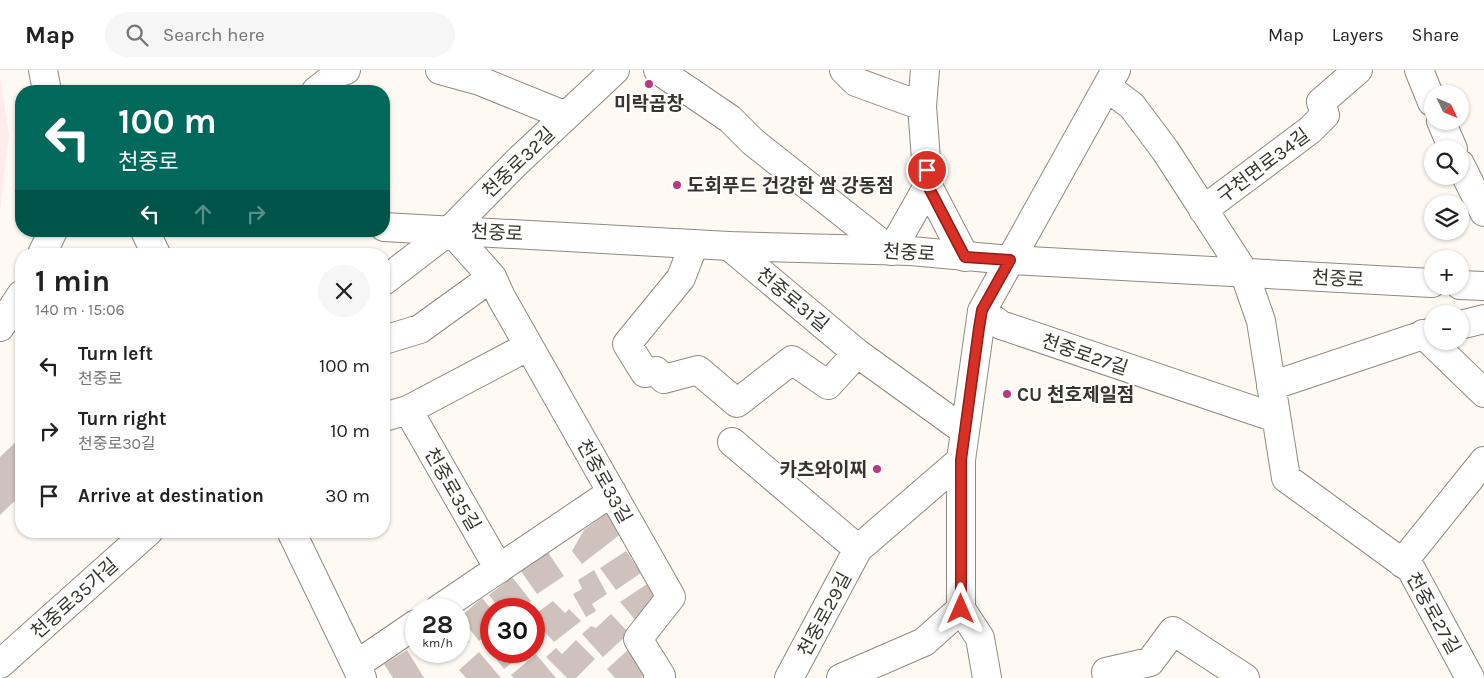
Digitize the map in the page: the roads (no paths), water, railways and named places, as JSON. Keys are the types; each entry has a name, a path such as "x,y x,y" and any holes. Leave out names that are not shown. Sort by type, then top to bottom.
{"street":[{"path":"44,70 46,85"},
{"name":"천중로32길","path":"440,70 480,81 566,116"},
{"name":"천중로32길","path":"450,230 517,162 615,70"},
{"path":"658,70 730,119 753,142 891,250 928,186"},
{"path":"844,70 856,82 922,106"},
{"path":"925,70 922,106 928,186 965,257"},
{"name":"구천면로34길","path":"1010,260 1111,78 1164,150 1203,210 1310,130 1325,115 1321,102 1358,70"},
{"path":"1419,70 1425,85"},
{"path":"324,85 341,71"},
{"path":"1469,182 1484,212"},
{"path":"1203,210 1244,272"},
{"name":"천중로","path":"390,227 729,246 911,251 1010,260 1424,283"},
{"name":"천중로","path":"390,276 450,230"},
{"name":"천중로33길","path":"450,230 492,277 528,346 671,597 638,639 661,676 658,678"},
{"path":"694,244 681,278 627,344 645,373 656,371 664,379 698,370 737,403 792,360 828,384 857,353"},
{"name":"천중로31길","path":"729,246 857,353 965,431"},
{"path":"987,678 980,638 961,609 961,460 982,310 1010,260"},
{"name":"천중로27길","path":"1244,272 1261,321 1286,478 1411,569 1460,674"},
{"path":"390,338 420,329 492,277"},
{"path":"1469,285 1484,286"},
{"path":"0,327 15,304"},
{"name":"천중로27길","path":"982,310 1001,325 1276,418"},
{"path":"1469,323 1484,319"},
{"path":"1271,386 1424,334"},
{"name":"천중로35길","path":"499,568 396,413 528,346"},
{"path":"1444,350 1484,393"},
{"name":"천중로29길","path":"732,442 858,549"},
{"name":"천중로29길","path":"789,678 858,549 961,460"},
{"name":"천중로27길","path":"1402,562 1484,461"},
{"path":"455,598 612,492"},
{"name":"천중로35가길","path":"0,664 141,538"},
{"path":"294,538 359,672 405,633"},
{"path":"841,678 924,642 961,609"},
{"path":"1106,675 1150,662 1173,631 1246,678"}],"place":[{"name":"미락곱창","path":"649,84"},
{"name":"도회푸드 건강한 쌈 강동점","path":"677,185"},
{"name":"CU 천호제일점","path":"1007,394"},
{"name":"카츠와이찌","path":"877,469"}]}
